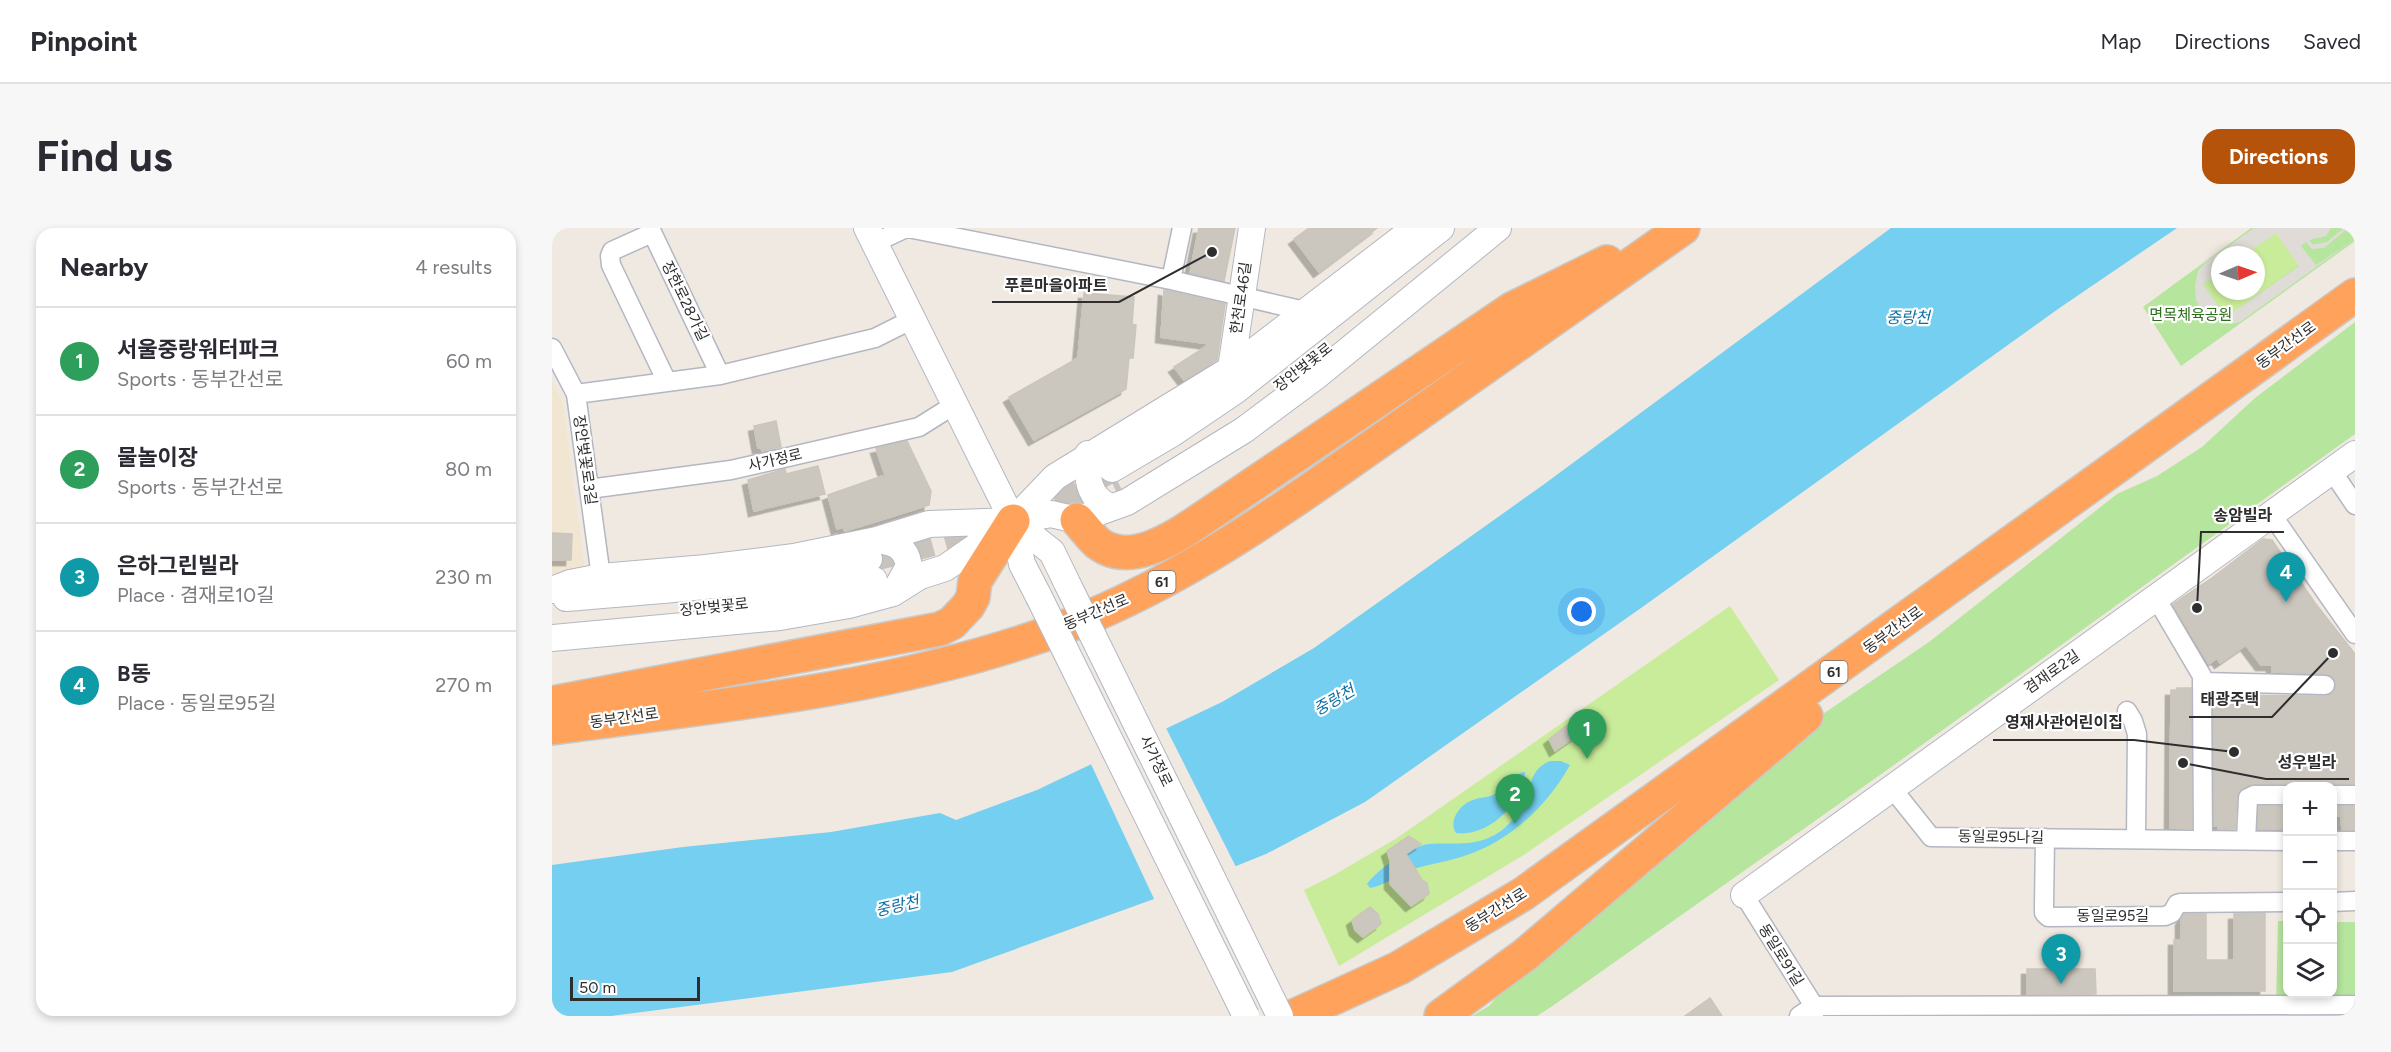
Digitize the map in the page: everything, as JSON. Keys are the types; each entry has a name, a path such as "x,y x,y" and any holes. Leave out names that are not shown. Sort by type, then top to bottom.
{"highway":[{"path":"1077,519 1097,543 1106,548 1130,552 1160,545 1512,309 1676,228"},
{"name":"동부간선로","path":"552,728 892,678 974,657 1046,634 1114,605 1175,576 1267,520 1683,228"},
{"name":"동부간선로","path":"1294,1016 1399,968 1523,894 2355,296"},
{"path":"552,703 940,629 952,623 968,606 973,597 975,581 1013,521"},
{"path":"1441,1016 1526,954 1730,781 1853,676 1913,615"}],"main road":[{"name":"한천로46길","path":"1231,369 1252,228"},
{"path":"552,590 570,583 601,577 706,568 784,558 878,568 920,576 945,568 1013,521 1055,477 1088,454 1231,369 1414,228"},
{"name":"장안벚꽃로","path":"1114,488 1173,434 1235,391 1441,228"},
{"name":"장안벚꽃로","path":"1114,488 1187,450 1281,385 1471,228"},
{"path":"1114,488 1127,502 1244,430 1319,374 1498,228"},
{"name":"사가정로","path":"871,236 1013,521 1022,564 1246,1016"},
{"path":"1088,454 1089,487 1099,501 1114,488"},
{"name":"겸재로2길","path":"1744,895 2355,454"},
{"path":"552,638 758,620 849,605 878,568 929,524 1013,521 1051,514 1077,519 1114,488"},
{"name":"사가정로","path":"1013,521 1052,552 1280,1016"},
{"name":"장안벚꽃로","path":"552,600 878,568"},
{"name":"장안벚꽃로","path":"552,621 728,606 788,598 878,568"}],"street":[{"path":"871,236 907,228 1171,280 1305,311"},
{"path":"1171,280 1182,228"},
{"path":"651,230 612,251 610,256 611,265 667,382"},
{"name":"장한로28가길","path":"651,230 720,375"},
{"path":"576,394 720,375 875,338 911,320"},
{"name":"장안벚꽃로3길","path":"552,348 576,394 601,577"},
{"name":"사가정로","path":"589,489 731,470 919,427 954,405"},
{"path":"2332,471 2355,505"},
{"path":"2272,515 2355,634"},
{"path":"2156,598 2199,669 2202,682 2203,840"},
{"path":"2202,682 2325,685"},
{"path":"2127,711 2137,734 2136,839"},
{"name":"동일로95나길","path":"1891,787 1931,837 2283,841"},
{"path":"2246,840 2249,796 2283,795"},
{"path":"2337,795 2355,795"},
{"name":"동일로95길","path":"2045,838 2044,911 2048,917 2165,916 2172,913 2180,903 2283,902"},
{"path":"2337,841 2355,841"},
{"name":"동일로91길","path":"1744,895 1809,1013"},
{"path":"2337,902 2355,902"},
{"path":"1809,1013 2355,1005"}],"shaded area":[{"path":"2254,228 2331,228 2326,236 2309,240 2312,244 2316,244 2327,242 2344,228 2348,228 2324,248 2312,249 2306,242 2301,246 2316,265 2355,239 2240,322 2231,324 2214,320 2202,310 2196,300 2195,286 2198,271 2211,258 2211,278 2203,284 2211,295 2211,300 2214,300 2226,317 2250,300 2265,300 2265,290 2299,266 2276,233 2257,246 2229,246"},
{"path":"552,382 563,404 585,570 552,575"}],"green space":[{"name":"면목체육공원","path":"2251,228 2355,228 2355,241 2181,366 2143,307 2211,257 2211,300 2265,300 2265,246 2226,246"},
{"path":"2276,232 2299,265 2265,289 2265,246 2257,246"},
{"path":"2211,278 2211,295 2203,284"},
{"path":"2214,300 2250,300 2226,317"},
{"path":"2355,322 2355,434 1887,770 1551,1007 1537,1016 1472,1016 1489,1006 1507,985 1817,718 1929,642 2117,494 2157,476 2202,447 2255,398"},
{"path":"1730,606 1779,680 1522,856 1339,966 1304,890 1397,838"},
{"path":"2278,921 2283,921 2283,998 2337,998 2337,922 2355,922 2355,1005 2276,1005"}],"water":[{"name":"중랑천","path":"1891,228 2177,228 2058,309 1641,608 1365,802 1266,854 1154,899 952,972 611,1016 552,1016 552,865 683,847 831,832 940,813 956,820 1037,790 1222,702 1314,648 1543,485"},
{"path":"1550,761 1561,761 1570,765 1539,808 1513,831 1483,849 1467,855 1411,870 1370,888 1367,884 1386,865 1413,849 1429,844 1474,842 1501,831 1520,810 1535,773 1543,764"},
{"path":"1525,772 1518,795 1502,816 1480,830 1456,833 1454,818 1464,805 1495,794 1516,775"}],"pier":[{"path":"1165,726 1237,869 1155,901 1090,762"}],"building":[{"path":"1199,228 1235,228 1224,281 1190,273"},
{"path":"1309,228 1377,228 1319,272 1294,239"},
{"path":"1164,290 1225,304 1217,360 1184,380 1174,367 1210,344 1161,337"},
{"path":"1084,293 1134,297 1132,324 1136,325 1133,358 1129,358 1126,389 1034,440 1009,397 1078,358"},
{"path":"776,421 781,447 762,451 761,447 758,448 754,426"},
{"path":"907,441 931,491 929,505 845,531 843,527 837,529 828,495 885,475 876,448"},
{"path":"818,466 825,494 754,511 748,480 785,469 786,474"},
{"path":"552,533 572,534 571,560 552,560"},
{"path":"2263,539 2272,540 2315,603 2355,654 2355,784 2283,782 2283,784 2249,785 2239,791 2237,797 2235,829 2218,829 2218,826 2214,826 2213,695 2325,696 2331,695 2336,686 2335,679 2326,674 2272,672 2272,665 2261,665 2246,645 2220,663 2217,658 2209,664 2173,604"},
{"path":"2177,688 2191,688 2192,829 2170,828 2171,690 2177,690"},
{"path":"1570,723 1583,731 1555,751 1549,739"},
{"path":"2259,806 2283,806 2283,829 2258,829"},
{"path":"2337,806 2355,806 2355,830 2342,830 2341,816 2337,816"},
{"path":"1409,836 1421,844 1406,854 1422,880 1427,883 1429,894 1411,906 1390,884 1390,860 1387,851"},
{"path":"1370,907 1378,914 1381,924 1363,937 1355,930 1352,920"},
{"path":"2265,913 2265,991 2174,991 2174,940 2181,940 2181,920 2184,914 2206,914 2206,960 2234,960 2234,914"},
{"path":"2027,969 2095,969 2096,994 2027,994"},
{"path":"1710,998 1722,1016 1685,1016"}],"tunnel":[{"path":"869,559 939,541 1008,519 1053,502 1109,471"},
{"path":"1081,508 1121,488"}],"place":[{"name":"푸른마을아파트","path":"1212,252"},
{"name":"B동","path":"2286,602"},
{"name":"송암빌라","path":"2197,608"},
{"name":"태광주택","path":"2333,653"},
{"name":"영재사관어린이집","path":"2234,752"},
{"name":"서울중랑워터파크","path":"1587,759"},
{"name":"성우빌라","path":"2183,763"},
{"name":"물놀이장","path":"1515,824"},
{"name":"은하그린빌라","path":"2061,984"}]}
